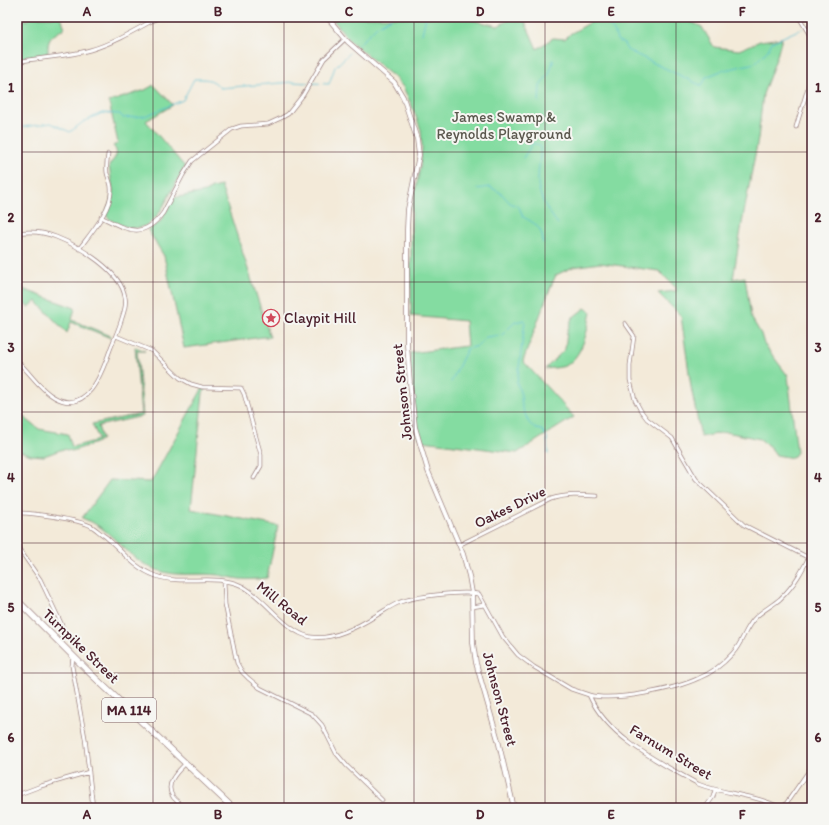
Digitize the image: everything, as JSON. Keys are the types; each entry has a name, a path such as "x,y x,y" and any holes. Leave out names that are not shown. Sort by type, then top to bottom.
{"highway":[{"name":"Turnpike Street","path":"17,600 60,644 233,808"}],"street":[{"path":"17,62 88,51 104,45 158,17"},
{"name":"Johnson Street","path":"327,17 345,39 394,82 403,97 417,139 419,156 410,202 407,229 407,345 415,427 421,451 470,576 472,593 473,643 476,663 498,740 514,808"},
{"path":"799,17 812,39"},
{"path":"100,217 126,230 138,230 149,226 163,213 192,161 232,128 268,124 288,114 297,104 324,59 345,39"},
{"path":"796,127 812,78"},
{"path":"79,249 92,233 107,206 111,194 107,171 108,154"},
{"path":"17,233 33,232 47,234 79,249 111,271 116,277 125,298 125,309 116,336 97,382 88,393 80,399 72,402 62,401 53,397 44,390 17,361"},
{"path":"625,322 634,336 630,365 632,390 641,411 647,419 672,438 696,479 744,525 809,558"},
{"path":"116,336 152,351 180,378 191,384 241,388 261,455 261,466 254,478"},
{"name":"Oakes Drive","path":"459,545 558,496 597,496"},
{"name":"Mill Road","path":"17,513 41,515 75,521 90,526 107,538 131,562 146,572 160,577 172,580 224,581 240,585 250,591 296,630 304,635 316,638 330,637 354,627 372,619 397,603 405,600 417,597 472,593"},
{"path":"17,546 40,579 61,623 65,634 60,644"},
{"path":"472,593 479,594 503,637 518,655 534,667 571,688 589,695 602,697 622,696 682,684 709,673 734,652 754,618 776,602 790,589 798,579 812,551"},
{"path":"224,581 225,604 233,647 237,663 242,672 260,688 305,709 312,714 322,724 336,753 347,766 382,800"},
{"path":"472,607 484,605"},
{"path":"73,656 72,666 85,738 93,808"},
{"name":"Farnum Street","path":"589,695 610,726 634,746 698,784 715,790 768,802 782,808"},
{"path":"184,808 173,797 170,785 174,776 186,764"},
{"path":"782,808 812,766"},
{"path":"17,795 41,786 89,772"},
{"path":"705,808 713,797 715,790"}],"green space":[{"path":"31,17 61,17 65,28 51,38 48,43 48,53 17,59 17,19 28,20"},
{"name":"James Swamp & Reynolds Playground","path":"331,17 460,17 498,26 514,17 523,17 537,49 553,38 565,39 570,34 600,17 681,17 702,27 714,47 739,50 760,41 782,38 763,94 758,139 733,279 745,277 751,317 761,334 764,344 788,376 797,452 793,458 776,455 771,448 760,439 726,432 701,437 691,387 681,316 658,293 676,291 676,288 659,271 600,263 573,267 556,275 523,361 574,417 517,453 423,441 418,436 415,426 410,353 467,346 465,321 411,316 412,206 420,168 422,148 421,130 403,87 394,77 350,41"},
{"path":"154,85 173,105 146,121 185,167 158,215 147,225 133,228 116,223 105,214 113,197 109,166 116,154 113,146 118,143 109,102 145,90"},
{"path":"221,186 270,337 184,348 164,256 148,230 160,222 173,198 205,192 212,188"},
{"path":"17,287 75,308 72,320 111,336 111,338 71,322 67,333 36,301 29,307 17,300"},
{"path":"585,308 591,312 581,348 573,360 567,365 545,369 565,349 567,332 572,318"},
{"path":"135,347 145,351 137,351 143,416 98,426 102,439 96,443 72,451 63,449 44,456 31,455 17,450 17,412 39,429 68,434 72,447 99,439 92,424 141,414"},
{"path":"202,389 206,389 203,393 191,509 278,526 267,578 236,579 218,575 178,574 160,571 141,562 99,526 82,518 110,480 151,482"}],"waterway":[{"path":"358,45 377,26 392,17"},
{"path":"422,34 426,17"},
{"path":"608,17 606,22 614,31 617,40 624,44 627,50 702,86 706,77 721,71 755,63 768,50 772,42 803,28"},
{"path":"808,26 812,25"},
{"path":"312,83 329,84 335,67 350,53"},
{"path":"539,102 540,86 549,74 553,60"},
{"path":"17,128 51,123 70,132 83,122 102,113 120,114 123,118 145,116 183,100 194,79 205,79 215,82 220,88 293,82 309,83"},
{"path":"523,158 533,143 540,146 538,186 547,209 558,224"},
{"path":"477,189 490,187 501,193 510,203 519,207 523,217 538,227 542,233 543,243"},
{"path":"451,382 467,349 478,346 486,337 502,335 515,322 525,320"},
{"path":"525,321 517,383 521,395 522,407 529,423 536,429 542,430 547,437 548,454"}],"place":[{"name":"Claypit Hill","path":"271,318"}]}
